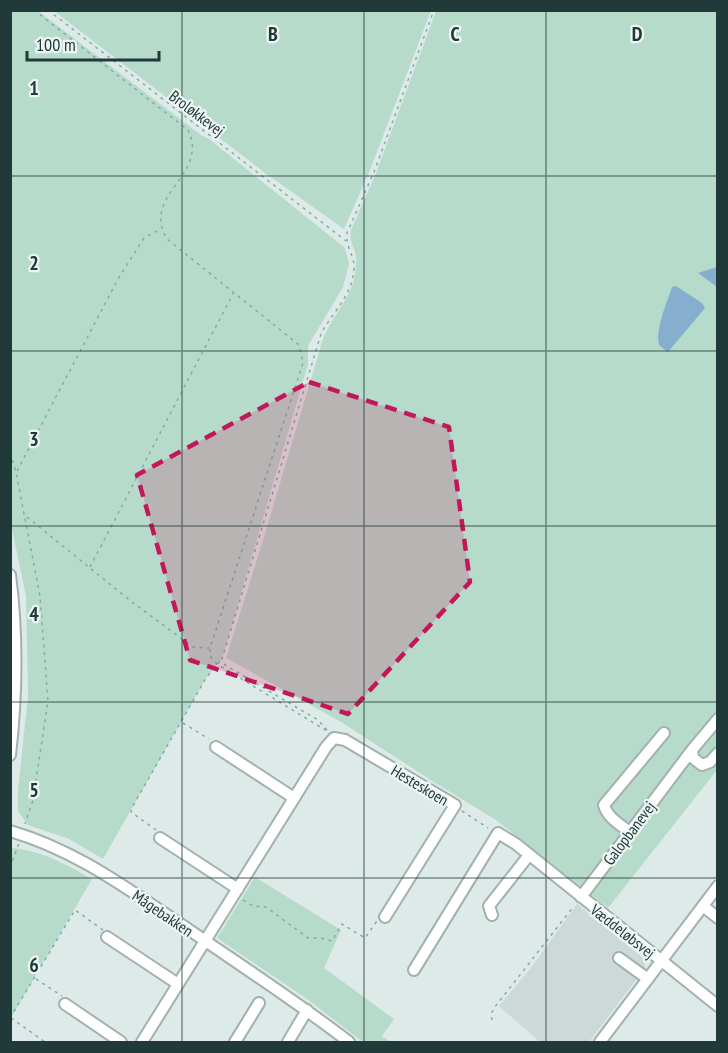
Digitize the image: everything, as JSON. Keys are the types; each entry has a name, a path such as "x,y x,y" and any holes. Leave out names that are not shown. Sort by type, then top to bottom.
{"street":[{"path":"10,574 17,658 16,708 10,755"},
{"name":"Galopbanevej","path":"581,897 717,719"},
{"path":"630,832 605,811 604,805 664,733"},
{"path":"142,1042 326,747 334,738"},
{"name":"Hesteskoen","path":"334,738 345,740 454,804 385,916"},
{"path":"216,747 294,798"},
{"path":"692,750 693,758 702,765 710,762 717,753"},
{"name":"Mågebakken","path":"16,833 48,844 85,861 307,1010 349,1042"},
{"path":"414,970 498,833"},
{"name":"Væddeløbsvej","path":"498,833 529,855 717,1006"},
{"path":"160,838 236,892"},
{"path":"492,915 489,906 529,855"},
{"path":"600,1042 717,886"},
{"path":"703,906 717,918"},
{"path":"107,938 178,984"},
{"path":"619,958 648,979"},
{"path":"235,1042 259,1003"},
{"path":"64,1004 121,1042"},
{"path":"288,1042 307,1010"}],"path":[{"path":"34,10 188,130 194,141 192,157 161,208 160,229 167,240 299,345 303,363 210,648 210,656 217,664 322,727 334,738"},
{"name":"Broløkkevej","path":"48,10 347,242"},
{"path":"160,838 159,832 131,812 206,678 222,659 321,334 350,285 354,263 347,242 347,233 374,172 434,10"},
{"path":"16,472 118,279 144,238 160,229"},
{"path":"90,567 234,291"},
{"path":"10,453 26,516 40,596 48,701 33,800 16,833 10,868"},
{"path":"26,516 132,602 193,646 210,648"},
{"path":"222,659 225,665 318,720 334,738"},
{"path":"182,722 213,742 216,747"},
{"path":"454,804 498,833"},
{"path":"236,892 253,906 266,907 308,938 332,941 342,924 365,938 380,917 385,916"},
{"path":"492,1020 491,1014 494,1008 581,897"},
{"path":"45,1042 11,1018 75,910 102,927 107,938"},
{"path":"35,978 63,997 64,1004"}],"highlighted area":[{"path":"309,382 449,427 470,582 348,714 190,660 137,475"}],"shaded area":[{"path":"577,904 643,958 645,968 589,1042 540,1042 499,1006 531,968"}],"green space":[{"path":"10,11 38,11 209,139 345,248 349,264 343,287 308,346 308,364 222,659 206,678 103,859 69,839 28,825 18,811 18,790 28,696 26,596 10,520"},
{"path":"54,11 431,11 370,170 344,229 265,173"},
{"path":"436,11 717,11 717,770 608,908 496,820 341,722 226,658 322,342 355,275 356,261 351,230 376,173"},
{"path":"11,848 43,855 92,879 11,1018"},
{"path":"255,877 341,930 324,968 394,1019 382,1036 390,1042 363,1042 307,999 217,938"}],"water":[{"path":"717,267 717,287 698,273"},
{"path":"676,286 702,303 705,308 668,352 660,346 658,334 672,287"}]}
